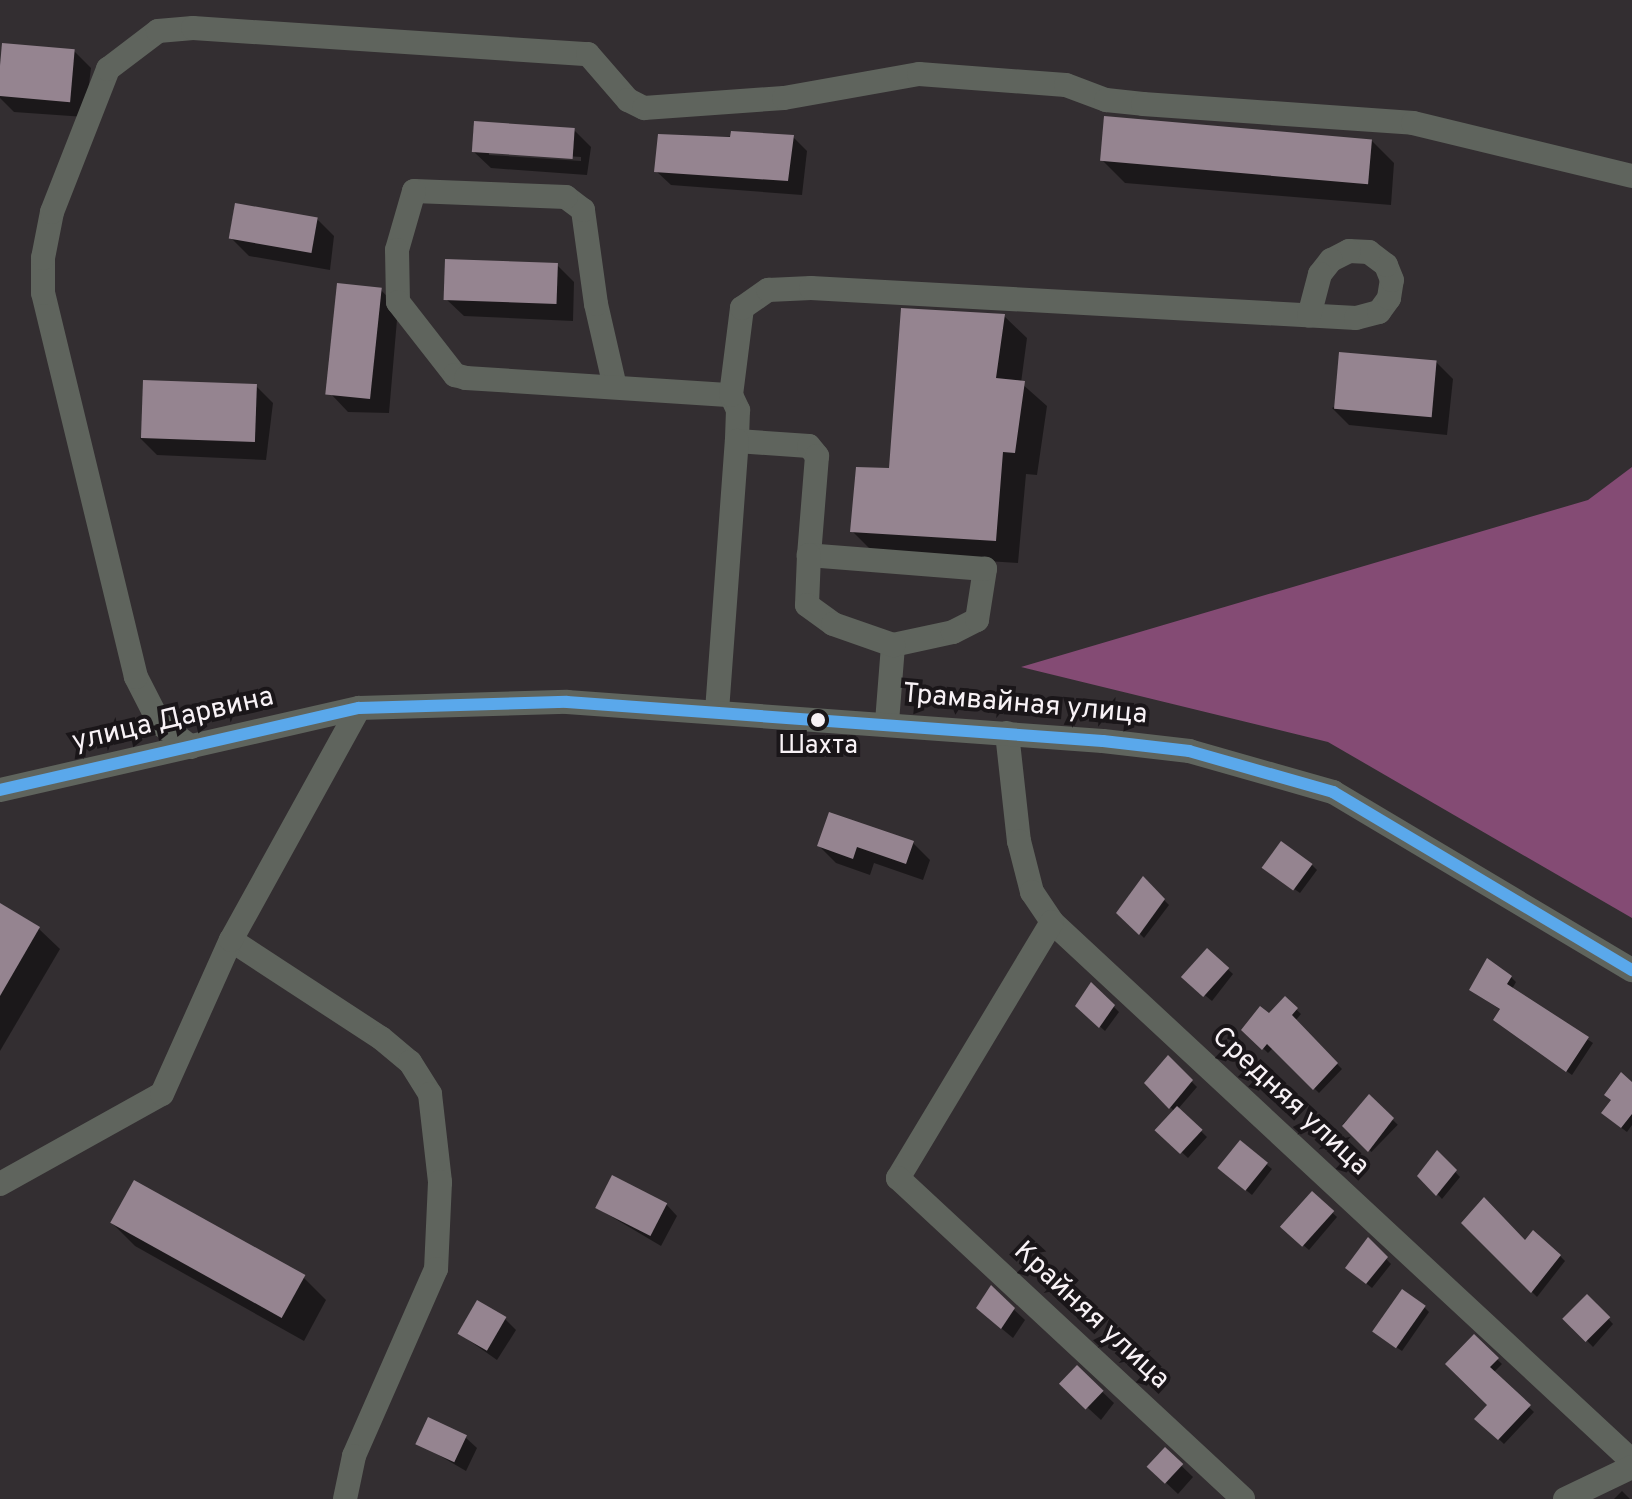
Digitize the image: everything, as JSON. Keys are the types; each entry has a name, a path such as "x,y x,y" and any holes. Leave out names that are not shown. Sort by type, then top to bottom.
{"street":[{"path":"191,747 160,724 136,677 43,293 43,258 52,212 108,69 158,31 193,28 588,54 628,100 644,108 784,98 919,74 1066,85 1106,100 1413,123 1632,176"},
{"path":"615,387 596,304 583,210 566,197 414,191 397,250 398,302 455,375 615,387 731,395"},
{"path":"717,711 737,441 738,410 731,395 742,308 768,290 811,288 1309,316"},
{"path":"737,441 809,446 817,456 809,555 807,605 833,624 893,645 953,632 977,620 985,569 809,555"},
{"path":"887,722 893,645"},
{"name":"Трамвайная улица","path":"359,708 567,702 887,722 1189,751 1333,792 1632,970"},
{"path":"0,1184 162,1094 231,940 359,708"},
{"name":"улица Дарвина","path":"0,790 359,708"},
{"name":"Средняя улица","path":"1007,733 1019,841 1032,892 1052,922 1632,1464"},
{"name":"Крайняя улица","path":"1052,922 898,1178 1243,1499"},
{"path":"231,940 381,1038 410,1062 430,1094 440,1182 436,1269 354,1456 345,1499"},
{"path":"1565,1499 1632,1464"}],"shaded area":[{"path":"1632,467 1632,918 1328,742 1021,667 1588,500"}],"building":[{"path":"2,43 75,49 70,102 0,96"},
{"path":"1104,116 1372,139 1368,184 1100,161"},
{"path":"474,121 575,128 573,159 472,152"},
{"path":"731,131 794,135 788,181 654,172 658,134 730,137"},
{"path":"235,203 318,218 311,253 229,238"},
{"path":"445,259 558,263 557,304 444,300"},
{"path":"337,283 382,288 370,399 325,394"},
{"path":"901,308 1005,314 996,378 1025,381 1015,453 1003,452 996,541 850,532 856,467 889,468"},
{"path":"1339,352 1437,361 1432,417 1334,409"},
{"path":"143,380 257,384 255,442 141,438"},
{"path":"829,812 914,841 906,864 857,847 853,859 817,846"},
{"path":"1281,841 1313,864 1293,891 1262,868"},
{"path":"1143,876 1165,899 1139,935 1116,913"},
{"path":"0,903 40,927 0,996"},
{"path":"1207,948 1229,968 1203,997 1181,977"},
{"path":"1487,958 1512,976 1507,984 1589,1037 1566,1072 1493,1020 1500,1009 1469,990"},
{"path":"1091,982 1115,1005 1099,1028 1075,1006"},
{"path":"1285,996 1298,1008 1292,1015 1338,1063 1313,1090 1267,1044 1262,1050 1241,1030 1260,1006 1269,1013"},
{"path":"1168,1055 1193,1080 1169,1109 1144,1083"},
{"path":"1621,1072 1632,1082 1632,1114 1621,1128 1601,1113 1611,1100 1604,1095"},
{"path":"1369,1094 1394,1118 1368,1152 1342,1126"},
{"path":"1177,1106 1203,1130 1180,1154 1154,1130"},
{"path":"1240,1140 1268,1163 1245,1191 1217,1168"},
{"path":"1437,1150 1457,1170 1436,1196 1417,1176"},
{"path":"612,1175 667,1203 650,1236 595,1208"},
{"path":"134,1180 305,1275 282,1318 110,1223"},
{"path":"1312,1191 1334,1211 1302,1247 1280,1227"},
{"path":"1484,1197 1525,1240 1533,1230 1561,1255 1531,1293 1461,1223"},
{"path":"1368,1237 1388,1257 1366,1284 1345,1268"},
{"path":"991,1285 1015,1308 1001,1329 976,1308"},
{"path":"1402,1289 1426,1306 1396,1348 1372,1332"},
{"path":"1587,1294 1610,1317 1586,1342 1562,1319"},
{"path":"477,1300 506,1317 487,1351 457,1334"},
{"path":"1474,1334 1499,1358 1490,1367 1531,1405 1498,1440 1474,1419 1487,1405 1445,1364"},
{"path":"1077,1365 1104,1391 1086,1409 1059,1384"},
{"path":"428,1417 467,1435 454,1462 415,1444"},
{"path":"1165,1447 1183,1464 1165,1484 1147,1467"}],"transit line":[{"path":"0,790 359,708 567,702 1103,741 1189,751 1333,792 1632,970"}],"place":[{"name":"Шахта","path":"818,720"}]}
